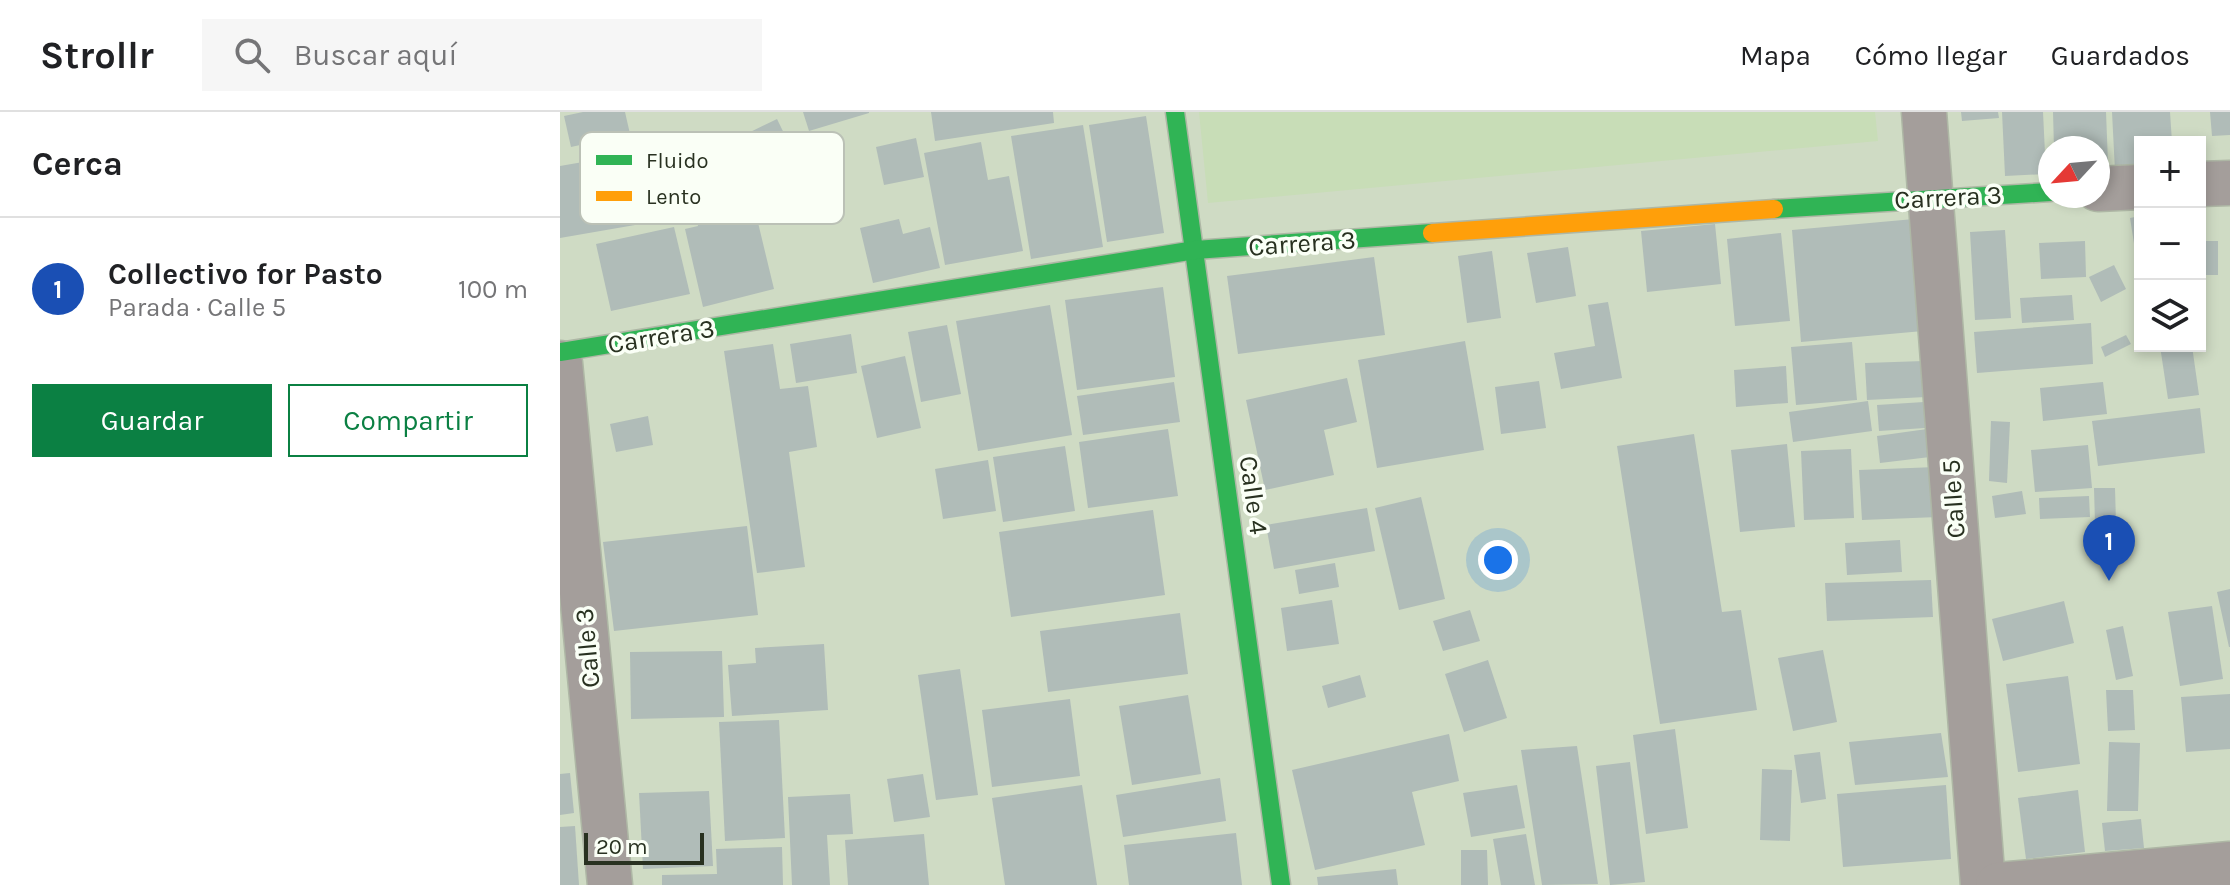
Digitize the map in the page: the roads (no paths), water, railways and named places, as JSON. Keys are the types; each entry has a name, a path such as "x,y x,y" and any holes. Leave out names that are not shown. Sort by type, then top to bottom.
{"street":[{"name":"Calle 4","path":"1175,112 1281,885"},
{"name":"Calle 5","path":"1924,112 1983,885"},
{"path":"2206,184 2230,183"},
{"path":"2110,188 2134,187"},
{"name":"Carrera 3","path":"560,352 1195,250 2038,193"},
{"name":"Calle 3","path":"560,363 610,885"},
{"path":"1998,885 2230,864"}],"place":[{"name":"Collectivo for Pasto","path":"2109,581"}]}
